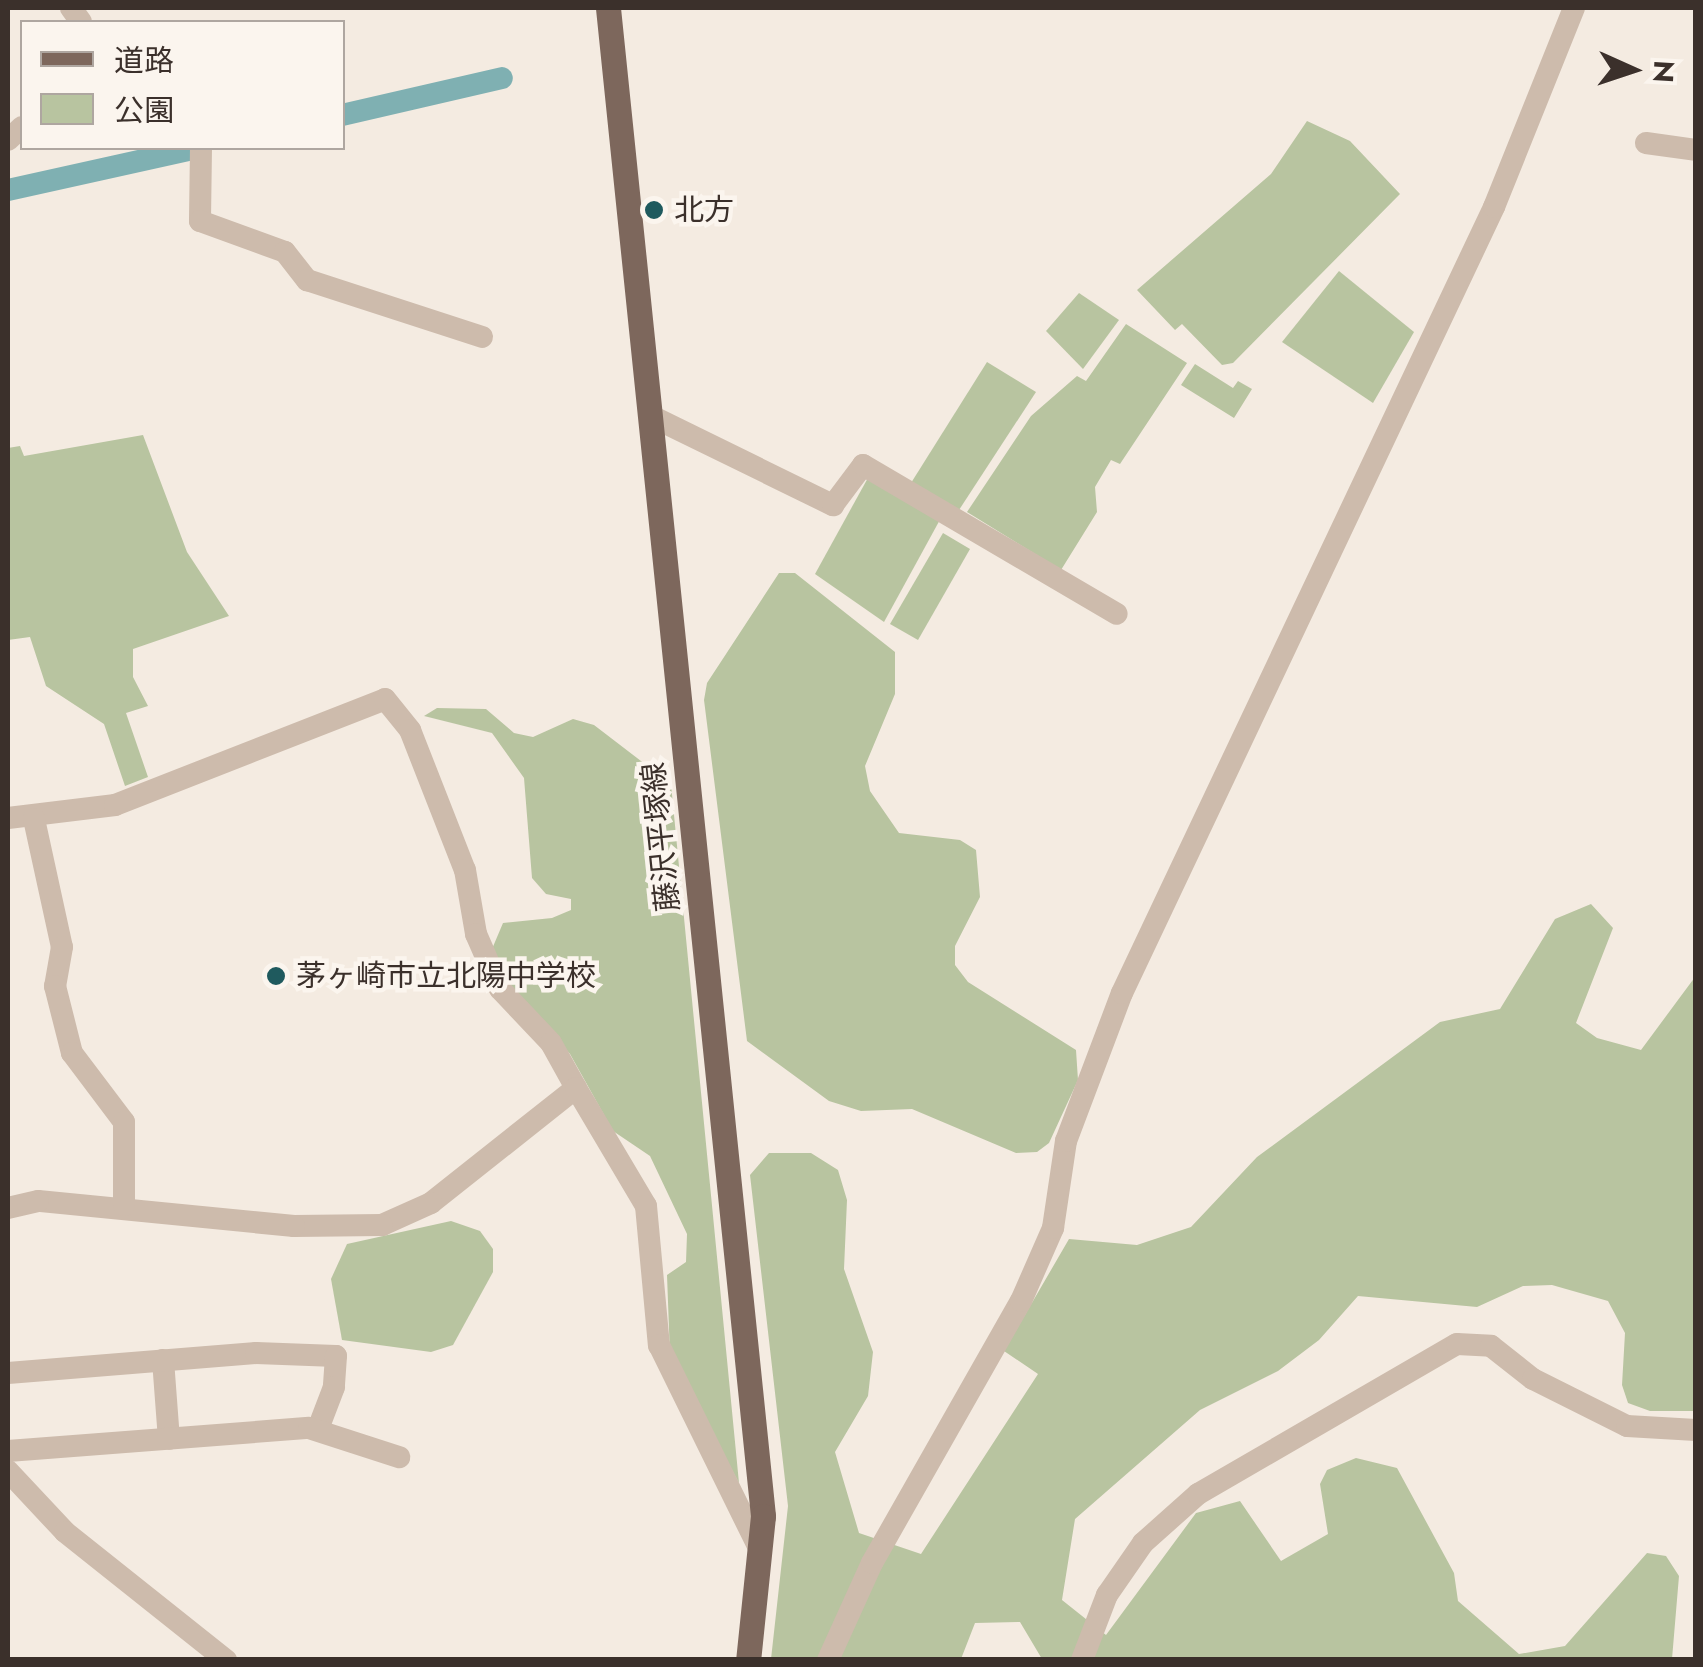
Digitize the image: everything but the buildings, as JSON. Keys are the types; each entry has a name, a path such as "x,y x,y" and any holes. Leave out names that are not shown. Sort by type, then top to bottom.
{"main road":[{"name":"藤沢平塚線","path":"608,8 763,1516 748,1660"}],"street":[{"path":"828,1660 872,1563 1021,1300 1054,1228 1066,1141 1122,993 1494,207 1574,8"},
{"path":"1646,143 1696,150"},
{"path":"200,150 200,221 285,252 307,280 482,337"},
{"path":"651,416 833,504 862,464 1117,614"},
{"path":"8,818 34,819 115,805 384,699 410,730 465,870 476,934 500,989 550,1043 646,1206 659,1346 761,1552"},
{"path":"34,819 62,946 55,986 72,1053 124,1122 124,1205"},
{"path":"8,1208 38,1201 124,1205 294,1226 382,1225 432,1203 576,1088"},
{"path":"1082,1660 1107,1595 1144,1543 1198,1494 1457,1344 1491,1346 1533,1379 1627,1426 1696,1430"},
{"path":"8,1372 163,1360 336,1356 334,1387 318,1429"},
{"path":"163,1360 170,1439"},
{"path":"8,1451 318,1429 399,1457"},
{"path":"8,1470 65,1532 226,1660"}],"green space":[{"path":"1307,121 1350,141 1400,194 1233,363 1222,365 1182,324 1175,330 1137,290 1271,174"},
{"path":"1339,271 1414,332 1373,403 1282,342"},
{"path":"1079,293 1119,320 1083,369 1046,331"},
{"path":"1126,324 1187,363 1120,464 1111,460 1095,487 1097,512 1061,570 967,512 1031,416 1077,376 1086,381"},
{"path":"987,362 1036,392 959,510 911,483"},
{"path":"1195,364 1233,388 1238,381 1252,389 1234,418 1181,385"},
{"path":"143,435 187,552 229,616 133,649 133,677 148,706 126,713 148,777 125,786 104,724 46,686 30,637 8,640 8,448 20,446 24,456"},
{"path":"869,476 942,516 884,622 815,574"},
{"path":"943,533 970,549 918,640 890,624"},
{"path":"779,573 795,573 895,652 895,694 865,766 870,791 899,833 960,840 976,850 980,897 955,946 955,965 968,982 1076,1050 1078,1080 1049,1143 1037,1152 1016,1153 912,1109 861,1111 829,1101 747,1041 704,700 707,683"},
{"path":"437,708 486,709 514,733 533,737 573,719 594,725 671,784 739,1483 670,1356 667,1275 686,1262 687,1234 650,1156 613,1131 570,1054 501,974 492,949 503,923 552,918 571,910 571,899 546,894 532,878 524,778 492,733 424,716"},
{"path":"1591,904 1613,928 1576,1023 1597,1038 1641,1050 1695,977 1695,1411 1650,1411 1628,1403 1622,1385 1625,1333 1608,1301 1552,1285 1523,1286 1477,1307 1358,1296 1319,1340 1278,1371 1200,1410 1075,1519 1062,1600 1106,1635 1196,1513 1240,1501 1281,1561 1328,1534 1320,1484 1327,1470 1356,1458 1397,1468 1454,1573 1458,1601 1519,1654 1565,1646 1647,1553 1666,1556 1679,1576 1672,1659 1042,1659 1020,1622 975,1623 961,1659 771,1659 788,1506 750,1175 769,1153 811,1153 838,1170 847,1200 844,1269 873,1352 868,1396 835,1452 859,1533 921,1554 1038,1374 1004,1351 1069,1239 1137,1245 1191,1227 1257,1157 1440,1022 1500,1009 1555,919"},
{"path":"451,1221 480,1231 493,1249 493,1272 453,1345 431,1352 342,1340 331,1279 347,1244"}],"waterway":[{"path":"345,114 502,78"},
{"path":"8,190 188,150"}],"place":[{"name":"北方","path":"654,210"},
{"name":"茅ヶ崎市立北陽中学校","path":"276,976"}]}
